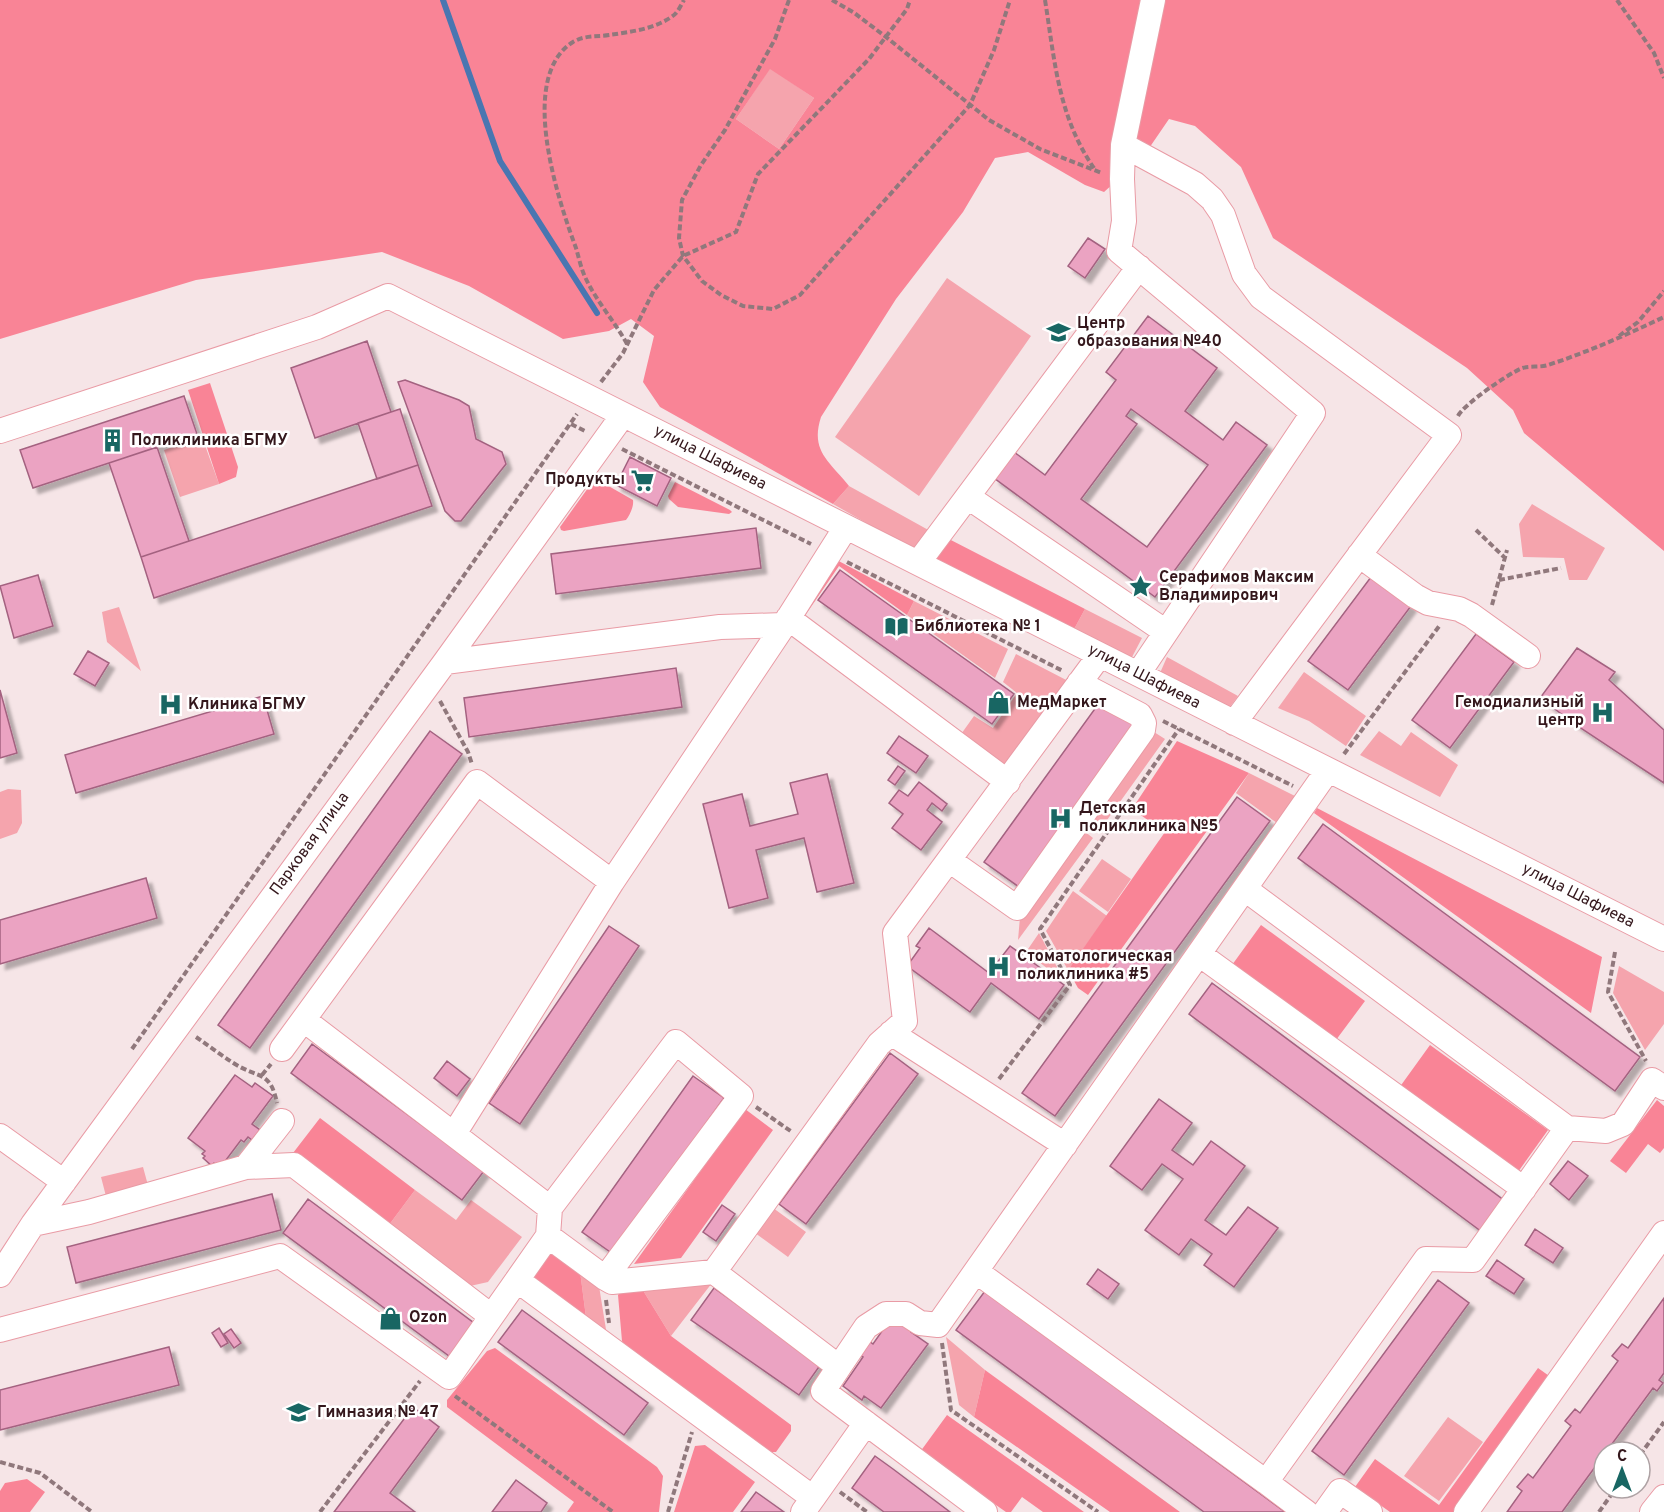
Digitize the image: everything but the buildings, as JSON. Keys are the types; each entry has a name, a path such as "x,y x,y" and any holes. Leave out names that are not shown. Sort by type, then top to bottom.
{"street":[{"path":"1138,674 1313,413 1119,251 1124,221 1123,145 1153,0"},
{"path":"1123,145 1195,184 1212,199 1223,215 1244,274 1261,297 1449,435 1234,723"},
{"path":"918,563 1139,267"},
{"name":"улица Шафиева","path":"0,430 317,327 388,296 1664,939"},
{"name":"Парковая улица","path":"0,1275 33,1224 623,415"},
{"path":"968,497 1166,632"},
{"path":"454,1134 612,882 846,527"},
{"path":"1359,555 1415,596 1428,603 1471,615 1528,656"},
{"path":"445,662 720,627 786,621 1008,782"},
{"path":"714,1272 879,1044 904,1021 895,933 1100,655"},
{"path":"949,860 1017,909 1143,730 1144,723 1140,716 1080,681"},
{"path":"986,1512 823,1391 866,1327 886,1314 906,1314 920,1323 938,1325 1329,771"},
{"path":"282,1049 477,782 612,882"},
{"path":"1245,889 1567,1128 1606,1131 1623,1124 1652,1080 1662,1087"},
{"path":"1199,954 1524,1188"},
{"path":"304,1020 550,1208"},
{"path":"891,1033 1065,1145"},
{"path":"0,1330 280,1256 449,1377 548,1236 550,1208 676,1042 741,1096 604,1277"},
{"path":"246,1167 282,1121"},
{"path":"1266,1482 1426,1259 1473,1260 1567,1128"},
{"path":"0,1136 64,1182"},
{"path":"33,1224 89,1212 246,1167 294,1165 491,1316"},
{"path":"1466,1512 1664,1233"},
{"path":"548,1236 612,1282 714,1272 839,1367"},
{"path":"977,1272 1306,1512"},
{"path":"517,1280 697,1414 814,1497 866,1423"},
{"path":"1325,1512 1340,1491 1370,1512"},
{"path":"1652,1512 1664,1497"}],"path":[{"path":"628,345 585,278 563,213 549,152 544,109 546,86 551,69 561,53 574,42 590,36 606,36 648,28 675,14 684,0"},
{"path":"789,0 775,39 725,130 701,165 682,200 679,238 683,256 702,281 721,295 743,306 773,309 800,295 970,105 994,50 1010,0"},
{"path":"832,0 853,12 886,37 989,120 1040,149 1096,172 1122,178"},
{"path":"130,1052 628,345 654,290 683,256 736,232 758,174 869,59 907,9 910,0"},
{"path":"1045,0 1060,97 1081,151 1096,172"},
{"path":"1617,0 1654,53 1664,78"},
{"path":"1611,342 1638,322 1664,291"},
{"path":"1449,435 1461,411 1522,368 1544,367 1611,342 1664,317"},
{"path":"571,424 1080,681"},
{"path":"1476,530 1505,558"},
{"path":"1487,626 1507,550"},
{"path":"1499,580 1561,568"},
{"path":"1329,771 1452,608"},
{"path":"429,681 468,752 477,782"},
{"path":"1154,716 1310,795"},
{"path":"987,1095 1070,985 1040,929 1179,729"},
{"path":"1615,952 1608,992 1662,1087"},
{"path":"179,1024 236,1065 262,1075 274,1086 282,1121"},
{"path":"741,1096 808,1142"},
{"path":"604,1277 614,1353"},
{"path":"938,1325 951,1410 1098,1512"},
{"path":"320,1512 414,1389"},
{"path":"454,1395 613,1512"},
{"path":"668,1512 697,1414"},
{"path":"1651,1440 1664,1422"},
{"path":"0,1462 40,1473 92,1512"},
{"path":"814,1497 867,1512"}],"shaded area":[{"path":"0,0 1664,0 1664,551 1524,433 1513,410 1467,368 1273,238 1241,167 1195,126 1169,119 1143,157 1104,192 1085,185 1028,152 995,158 963,212 896,299 821,417 818,439 823,455 849,486 833,504 660,407 643,382 654,336 631,319 609,331 563,339 469,286 382,252 196,280 0,339","holes":["770,69 814,98 779,149 736,119"]},
{"path":"770,68 814,98 779,149 736,119"},
{"path":"947,278 1031,336 919,496 835,437"},
{"path":"210,383 238,467 236,477 219,484 188,390"},
{"path":"202,437 219,484 180,497 164,450"},
{"path":"598,480 633,500 626,520 561,530 560,527 593,481"},
{"path":"675,482 732,512 729,514 678,507 668,496"},
{"path":"849,486 932,532 914,550 833,504"},
{"path":"1532,504 1605,548 1587,580 1569,580 1564,558 1523,557 1519,524"},
{"path":"945,537 1085,609 1072,633 930,560"},
{"path":"833,558 914,601 907,615 839,566 802,620"},
{"path":"914,601 1008,649 995,678 907,615"},
{"path":"119,607 141,671 107,642 102,612"},
{"path":"1085,609 1142,638 1131,659 1072,633"},
{"path":"1016,654 1072,683 1008,773 959,737 974,716 993,728 1017,693 1003,682"},
{"path":"1167,657 1238,696 1229,708 1160,673"},
{"path":"1304,672 1366,716 1346,746 1309,721 1278,708"},
{"path":"1379,731 1401,746 1411,732 1458,765 1440,797 1360,755"},
{"path":"1154,732 1165,739 1102,827 1092,820"},
{"path":"1177,741 1249,773 1088,995 1078,988 1068,970 1165,832 1132,809"},
{"path":"1249,773 1295,796 1277,823 1236,793"},
{"path":"8,789 21,790 22,823 17,833 0,839 0,792"},
{"path":"1317,808 1602,957 1591,1013 1314,813"},
{"path":"1084,831 1093,838 1018,940 1020,917"},
{"path":"1102,859 1131,879 1108,912 1079,891"},
{"path":"1073,891 1107,916 1068,970 1046,931"},
{"path":"1261,925 1365,1001 1336,1040 1232,965"},
{"path":"1039,933 1065,982 1026,952"},
{"path":"1619,966 1664,992 1664,1024 1645,1050 1613,993"},
{"path":"1430,1045 1548,1130 1518,1172 1399,1088"},
{"path":"1657,1100 1664,1106 1664,1148 1660,1153 1648,1144 1626,1173 1610,1161"},
{"path":"745,1109 773,1130 681,1258 634,1264"},
{"path":"320,1118 415,1190 389,1225 293,1153"},
{"path":"143,1167 149,1189 107,1200 101,1177"},
{"path":"415,1190 456,1220 471,1200 522,1237 488,1282 470,1286 389,1225"},
{"path":"769,1205 806,1232 788,1257 751,1230"},
{"path":"548,1248 580,1271 587,1325 527,1280"},
{"path":"580,1271 599,1286 608,1342 587,1325"},
{"path":"712,1283 671,1336 644,1292 638,1289"},
{"path":"638,1289 644,1292 671,1336 791,1425 791,1431 776,1452 769,1452 625,1349 622,1341 618,1295 622,1290"},
{"path":"946,1337 985,1370 974,1417 959,1405"},
{"path":"495,1348 657,1467 663,1476 659,1512 567,1512 574,1502 447,1407 447,1400 487,1351"},
{"path":"1538,1368 1552,1378 1455,1512 1390,1512 1355,1487 1375,1459 1439,1505"},
{"path":"985,1370 1180,1512 1110,1512 974,1417"},
{"path":"947,1415 1084,1512 1043,1512 1022,1497 1011,1512 1006,1512 920,1452"},
{"path":"1448,1417 1483,1442 1439,1501 1404,1476"},
{"path":"705,1445 755,1482 733,1512 674,1512 695,1446"},
{"path":"27,1479 45,1492 30,1512 0,1512 0,1491 5,1483"}],"waterway":[{"path":"443,0 500,161 597,313"}],"place":[{"name":"Центр образования №40","path":"1059,333"},
{"name":"Поликлиника БГМУ","path":"113,441"},
{"name":"Продукты","path":"643,480"},
{"name":"Серафимов Максим Владимирович","path":"1141,587"},
{"name":"Библиотека № 1","path":"896,627"},
{"name":"МедМаркет","path":"999,703"},
{"name":"Клиника БГМУ","path":"170,705"},
{"name":"Гемодиализный центр","path":"1602,712"},
{"name":"Детская поликлиника №5","path":"1061,818"},
{"name":"Стоматологическая поликлиника #5","path":"999,966"},
{"name":"Ozon","path":"391,1318"},
{"name":"Гимназия № 47","path":"299,1413"}]}
